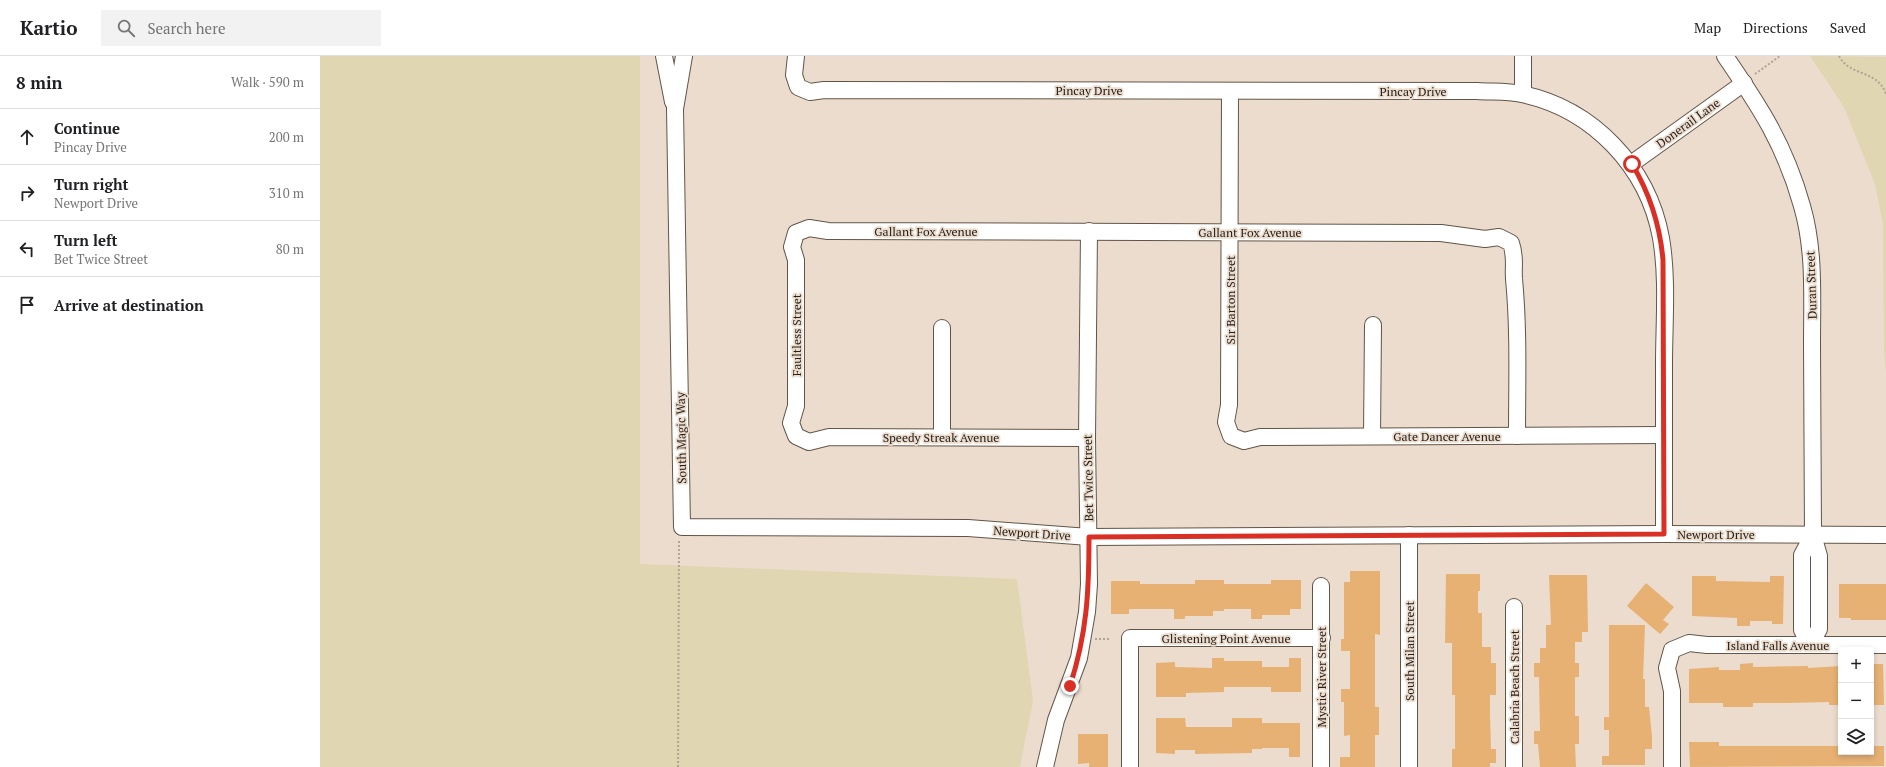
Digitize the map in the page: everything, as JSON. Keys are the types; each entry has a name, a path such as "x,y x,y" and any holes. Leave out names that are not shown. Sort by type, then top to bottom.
{"street":[{"name":"South Magic Way","path":"664,56 675,109"},
{"name":"South Magic Way","path":"682,527 675,109 684,56"},
{"name":"Pincay Drive","path":"796,56 794,75 798,87 810,92 824,90 1477,91 1523,94 1547,101 1571,113 1604,137 1632,164 1651,202 1661,238 1664,285 1664,534"},
{"path":"1523,56 1523,94"},
{"name":"Duran Street","path":"1725,56 1776,134 1788,162 1803,207 1808,233 1812,294 1813,535 1819,556 1819,629 1810,645"},
{"name":"Donerail Lane","path":"1632,164 1744,83"},
{"name":"Sir Barton Street","path":"1230,91 1229,405 1226,422 1231,436"},
{"name":"Gallant Fox Avenue","path":"796,233 809,228 828,231 1441,233 1485,239 1499,237 1511,244 1515,257 1513,271 1517,310 1517,436"},
{"name":"Bet Twice Street","path":"1046,767 1056,720 1077,665 1084,637 1089,584 1087,438 1089,231"},
{"name":"Faultless Street","path":"796,233 792,247 796,260 796,406 791,423 796,436"},
{"path":"1372,325 1372,436"},
{"path":"942,328 942,437"},
{"name":"Gate Dancer Avenue","path":"1231,436 1244,440 1260,437 1664,435"},
{"name":"Speedy Streak Avenue","path":"796,436 810,442 829,437 1087,438"},
{"name":"Newport Drive","path":"682,527 968,528 1089,537 1664,534 1886,535"},
{"name":"South Milan Street","path":"1409,535 1409,767"},
{"name":"Mystic River Street","path":"1321,586 1321,767"},
{"name":"Calabria Beach Street","path":"1514,607 1514,767"},
{"name":"Glistening Point Avenue","path":"1130,767 1130,638 1322,638"},
{"name":"Island Falls Avenue","path":"1672,767 1672,691 1667,668 1672,650 1689,643 1706,645 1886,645"}],"path":[{"path":"1744,83 1780,56"},
{"path":"1839,56 1847,66 1878,80 1886,94"},
{"path":"678,767 679,540 682,527"},
{"path":"1094,640 1110,639"}],"sand":[{"path":"320,56 640,56 640,564 1017,579 1033,701 1020,767 320,767"},
{"path":"1810,56 1886,57 1886,375 1884,350 1883,224 1875,184 1844,107"}],"building":[{"path":"1350,571 1380,571 1380,635 1375,634 1375,707 1379,707 1379,735 1375,735 1375,767 1340,767 1340,757 1350,757 1350,735 1344,736 1344,702 1341,702 1341,689 1350,689 1350,651 1341,651 1341,639 1344,639 1344,582 1350,582"},
{"path":"1446,574 1480,574 1478,613 1482,613 1482,647 1491,647 1491,663 1496,663 1496,695 1490,695 1490,715 1491,749 1496,749 1496,763 1490,763 1490,767 1452,767 1452,749 1455,749 1455,695 1452,695 1452,643 1445,643"},
{"path":"1549,575 1587,575 1588,632 1582,632 1582,642 1575,642 1575,663 1579,663 1579,677 1575,677 1575,716 1579,716 1579,744 1575,744 1576,767 1540,767 1538,744 1534,744 1534,731 1540,731 1539,677 1534,677 1534,663 1540,663 1540,648 1546,648 1546,625 1551,625"},
{"path":"1692,576 1716,576 1716,581 1770,582 1770,576 1784,576 1783,624 1772,624 1772,621 1750,621 1750,626 1737,626 1737,618 1692,616"},
{"path":"1195,580 1224,580 1224,584 1271,584 1271,580 1301,580 1301,609 1290,609 1290,615 1262,615 1262,619 1251,619 1251,609 1224,609 1224,611 1213,611 1213,616 1185,616 1185,619 1174,619 1174,609 1129,609 1129,614 1111,614 1111,581 1140,581 1140,584 1195,584"},
{"path":"1646,583 1674,607 1663,620 1669,624 1660,634 1627,606"},
{"path":"1839,584 1886,584 1886,620 1851,620 1851,618 1839,618"},
{"path":"1609,625 1645,625 1643,679 1645,679 1645,707 1649,707 1652,749 1645,749 1645,765 1602,765 1602,756 1609,756 1609,730 1604,730 1604,717 1609,717"},
{"path":"1212,658 1224,658 1224,661 1262,661 1262,667 1289,667 1289,658 1301,658 1301,692 1271,692 1271,687 1224,687 1224,692 1186,693 1186,697 1156,697 1156,663 1175,662 1175,667 1212,668"},
{"path":"1753,663 1753,667 1808,666 1808,668 1838,666 1838,705 1829,705 1829,702 1753,703 1753,707 1723,707 1723,703 1689,703 1689,669 1719,667 1719,670 1740,670 1740,664"},
{"path":"1874,664 1883,664 1884,705 1874,705"},
{"path":"1156,718 1185,718 1186,727 1232,727 1232,718 1262,718 1262,723 1300,723 1300,757 1289,757 1289,748 1252,749 1252,753 1195,754 1195,750 1175,750 1175,754 1156,753"},
{"path":"1078,734 1108,734 1108,767 1089,767 1089,763 1078,764"},
{"path":"1689,742 1719,742 1719,746 1838,746 1838,755 1874,755 1874,746 1884,746 1884,766 1690,767"}],"route":[{"path":"1070,686 1084,637 1089,584 1089,537 1664,534 1663,260 1661,238 1651,202 1632,164"}]}
